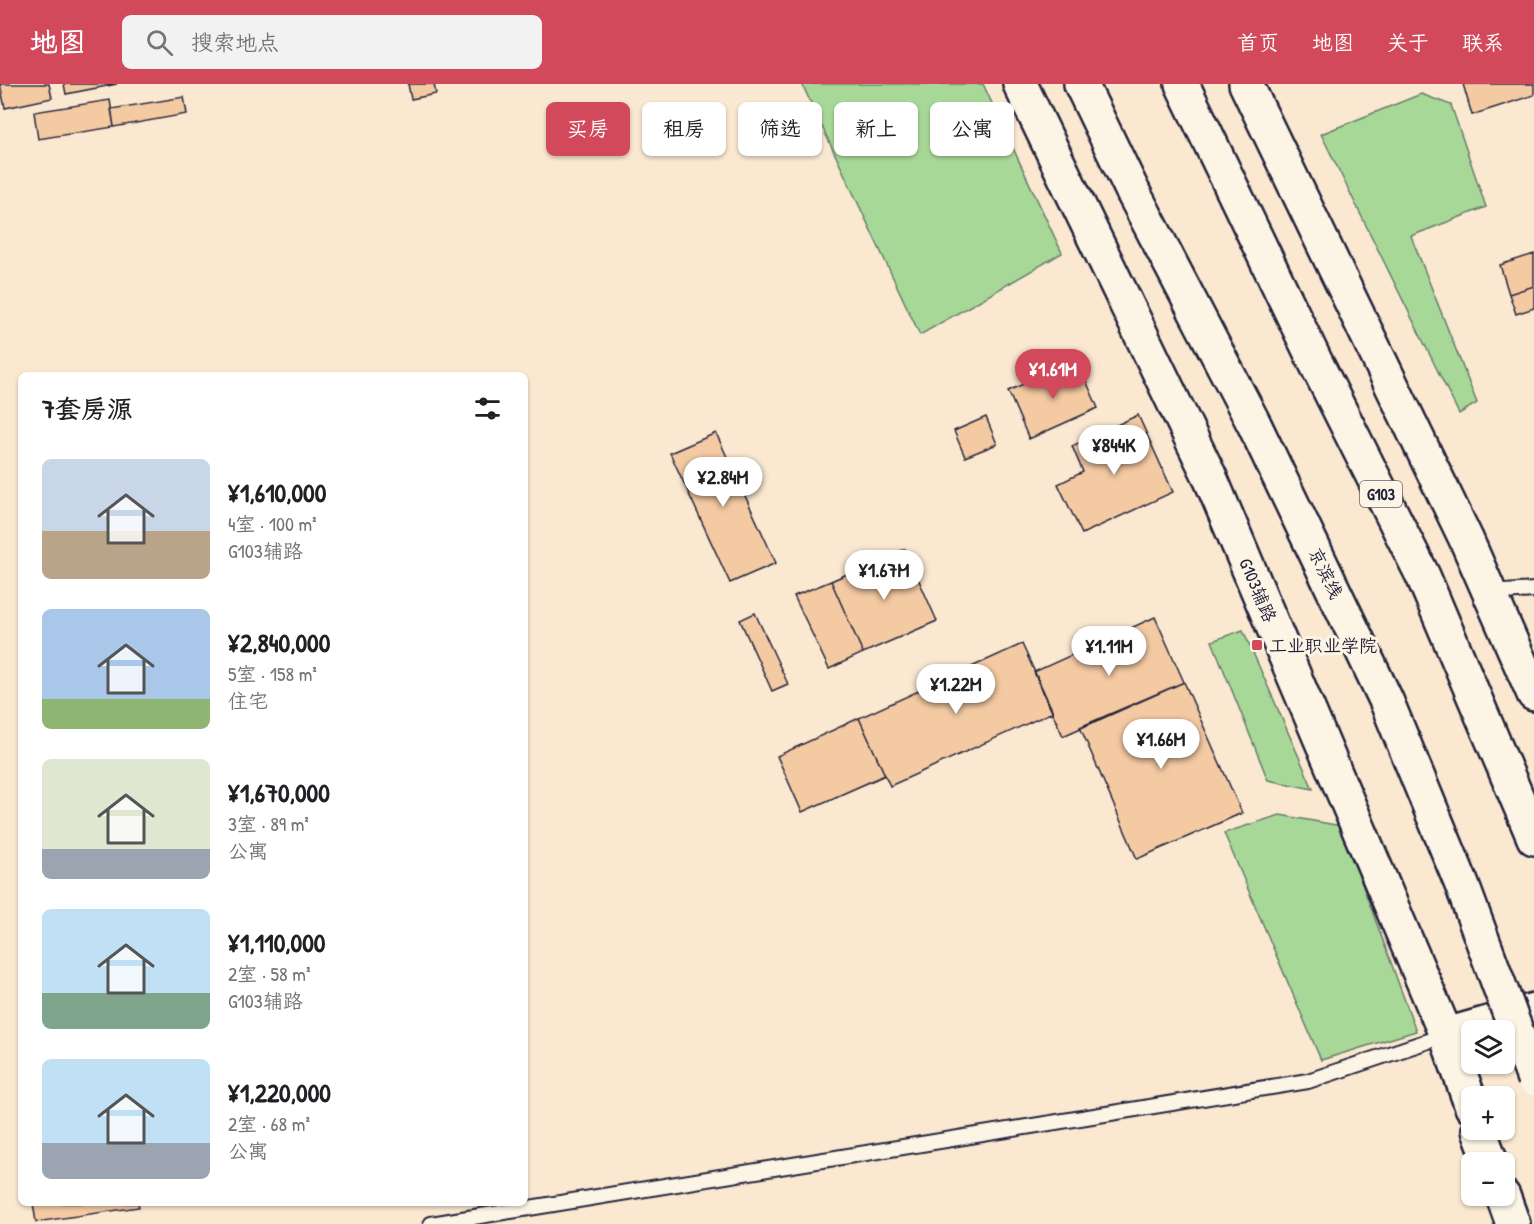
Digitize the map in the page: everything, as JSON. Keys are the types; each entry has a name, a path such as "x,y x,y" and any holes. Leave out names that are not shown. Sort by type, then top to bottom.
{"main road":[{"name":"G103辅路","path":"1020,84 1209,475 1446,1035 1464,1086"},
{"name":"京滨线","path":"1081,84 1133,192 1254,424 1386,700 1462,885 1534,1078"},
{"name":"G103","path":"1182,84 1315,361 1423,576 1534,838"},
{"path":"1246,84 1466,539 1534,694"},
{"path":"1446,1035 1534,1010"},
{"path":"1507,1206 1513,1224"}],"lane":[{"path":"1490,593 1534,590"},
{"path":"431,1224 1308,1081 1446,1035"}],"green space":[{"path":"802,84 983,84 991,102 930,102 930,156 1014,156 1014,150 1062,253 920,335 836,156 918,156 918,102 834,102 834,152 822,127 822,102 810,102"},
{"path":"1421,94 1451,105 1486,207 1411,236 1477,403 1459,414 1321,134"},
{"path":"1243,630 1313,789 1268,780 1212,641"},
{"path":"1280,815 1341,826 1416,1031 1321,1060 1224,833"}],"building":[{"path":"0,84 49,84 52,98 5,108"},
{"path":"64,84 117,84 66,94"},
{"path":"408,84 434,84 436,94 411,99"},
{"path":"1463,84 1534,84 1534,95 1472,115"},
{"path":"184,97 187,114 114,127 111,109"},
{"path":"110,100 114,127 38,139 34,112"},
{"path":"1534,254 1534,286 1509,294 1500,265"},
{"path":"1534,286 1534,308 1516,314 1509,294"},
{"path":"1077,360 1098,408 1029,439 1008,391"},
{"path":"1138,415 1173,492 1082,534 1058,484 1083,472 1072,446"},
{"path":"986,417 997,444 965,457 954,431"},
{"path":"716,433 776,563 730,583 670,453"},
{"path":"905,549 937,621 863,653 831,581"},
{"path":"831,581 863,653 829,669 794,596"},
{"path":"755,613 788,684 772,691 740,620"},
{"path":"1155,617 1184,682 1063,736 1034,672"},
{"path":"1022,644 1053,712 890,786 859,718"},
{"path":"1184,682 1242,813 1137,859 1080,727"},
{"path":"859,718 885,775 802,812 777,756"},
{"path":"33,1206 139,1207 36,1222"}],"place":[{"name":"工业职业学院","path":"1257,645"}]}
